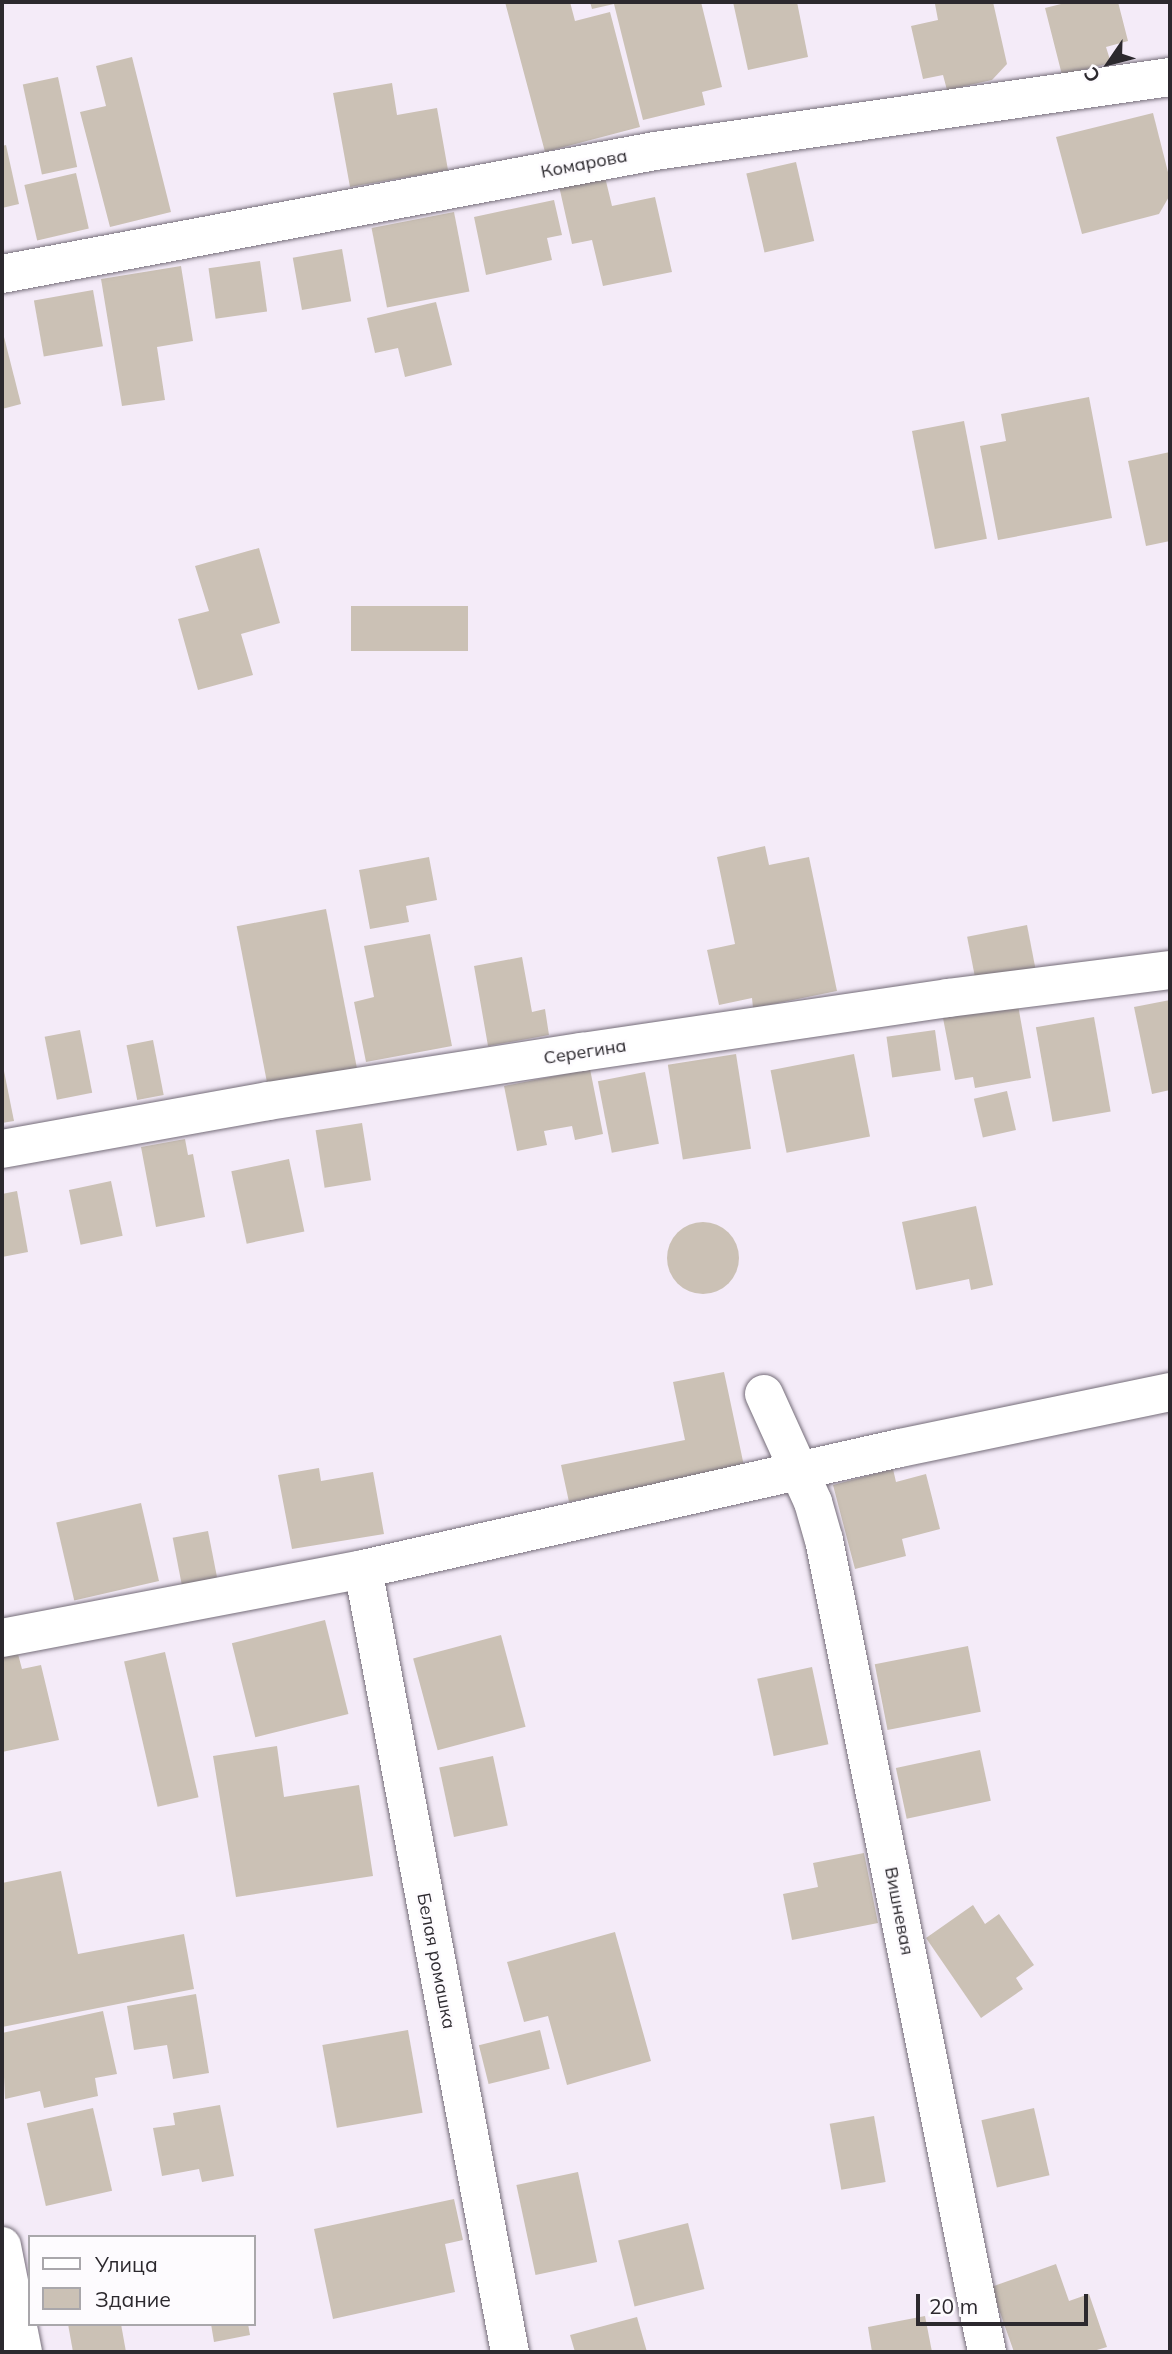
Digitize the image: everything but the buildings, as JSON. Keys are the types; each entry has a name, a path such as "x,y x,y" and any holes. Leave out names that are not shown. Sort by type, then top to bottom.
{"street":[{"name":"Комарова","path":"2,274 655,150 1170,77"},
{"name":"Серегина","path":"2,1149 268,1101 582,1052 948,998 1170,970"},
{"path":"2,1638 363,1569 801,1473 901,1448 1170,1392"},
{"name":"Вишневая","path":"764,1394 801,1473 824,1540 987,2352"},
{"name":"Белая ромашка","path":"363,1569 510,2352"},
{"path":"2,2246 23,2352"}]}
